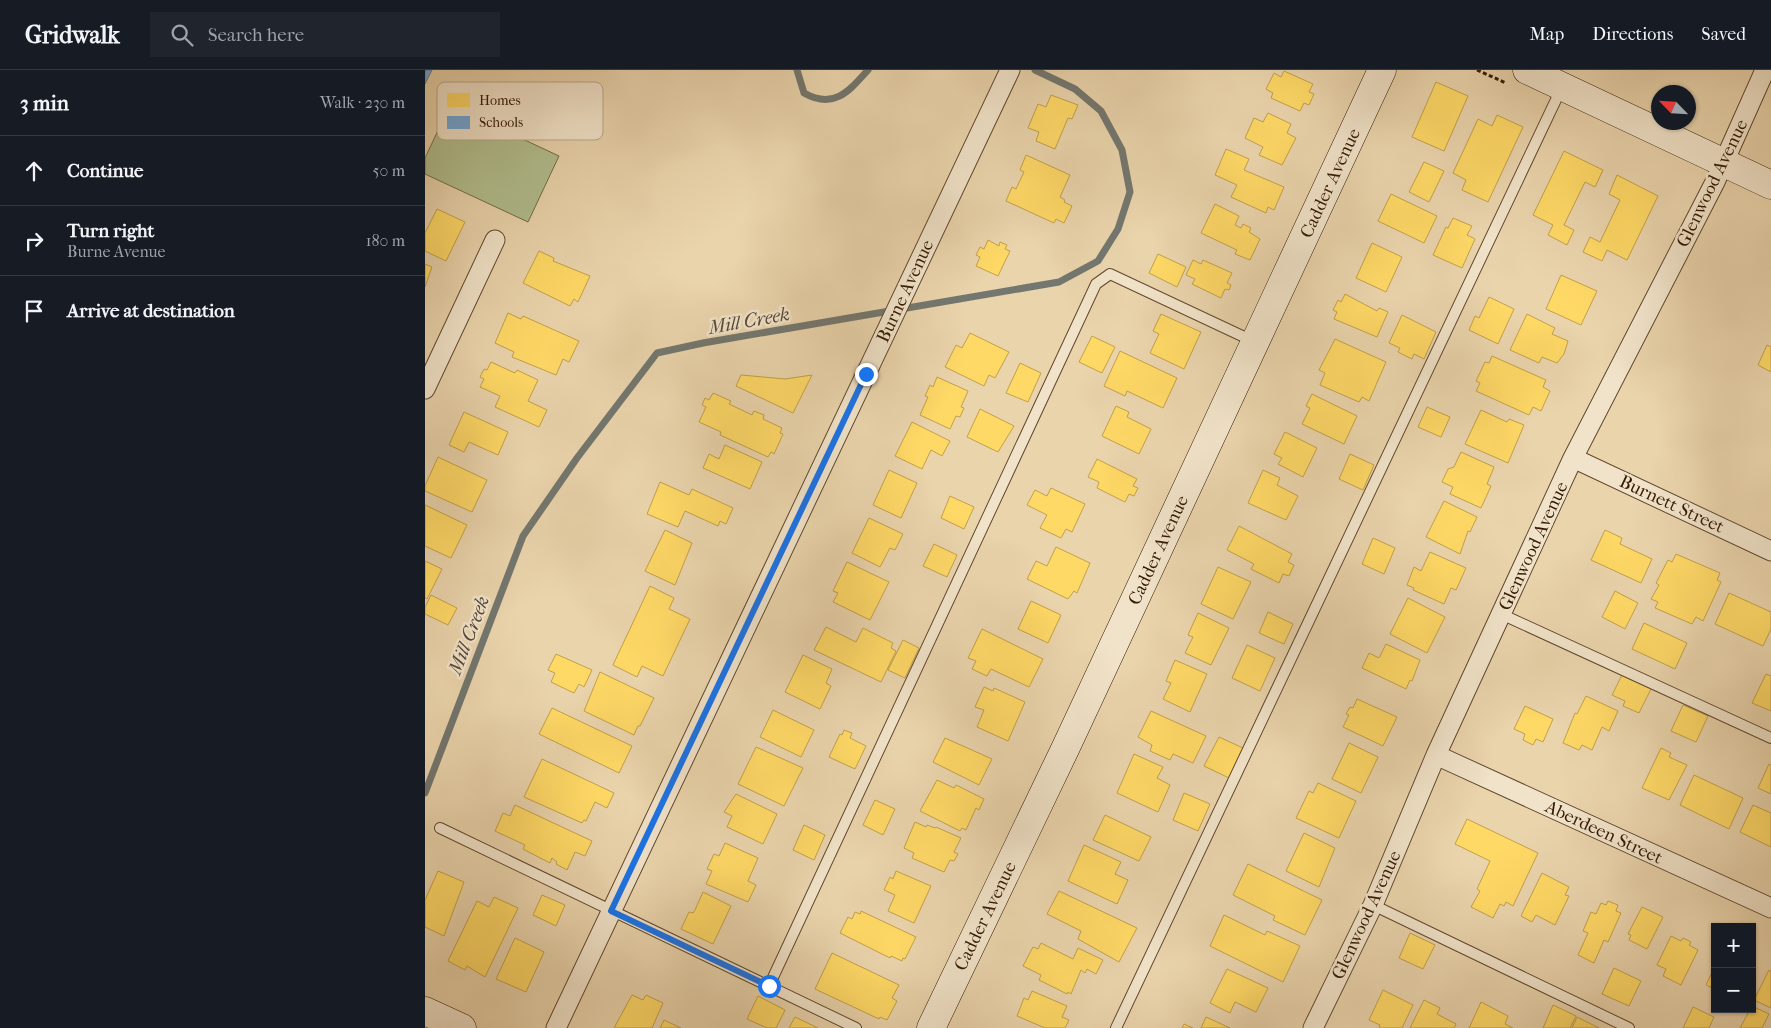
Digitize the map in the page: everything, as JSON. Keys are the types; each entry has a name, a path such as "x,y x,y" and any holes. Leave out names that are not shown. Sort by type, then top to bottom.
{"main road":[{"name":"Cadder Avenue","path":"931,1028 1066,746 1382,70"},
{"path":"1527,70 1771,185"},
{"path":"425,1011 462,1028"}],"street":[{"name":"Burne Avenue","path":"556,1028 1010,70"},
{"name":"Glenwood Avenue","path":"1313,1028 1373,906 1436,754 1573,458 1724,163 1765,70"},
{"path":"425,388 495,240"},
{"name":"Burnett Street","path":"1573,458 1771,551"},
{"name":"Aberdeen Street","path":"1436,754 1771,908"}],"lane":[{"path":"1116,1028 1562,87"},
{"path":"769,986 1096,284 1110,274 1255,343"},
{"path":"1501,614 1771,738"},
{"path":"440,828 856,1028"},
{"path":"1373,906 1629,1028"}],"green space":[{"path":"437,133 437,140 525,140 559,156 528,222 425,174 425,158"}],"building: Homes":[{"path":"1284,71 1313,84 1309,92 1314,94 1309,105 1304,103 1300,111 1271,98 1273,93 1266,89 1274,73 1281,77"},
{"path":"1436,82 1468,96 1444,151 1412,137"},
{"path":"1051,95 1078,105 1072,119 1068,118 1055,149 1036,141 1039,132 1028,128 1038,104 1046,107"},
{"path":"1268,113 1291,124 1287,133 1296,138 1282,165 1259,155 1263,147 1245,138 1254,118 1263,122"},
{"path":"1497,115 1523,127 1488,202 1462,190 1466,180 1453,173 1478,119 1492,126"},
{"path":"1226,149 1249,159 1244,170 1284,187 1274,210 1268,207 1266,213 1231,197 1237,185 1215,175"},
{"path":"1564,151 1603,170 1595,187 1585,182 1564,225 1574,230 1567,245 1548,235 1553,225 1533,215"},
{"path":"1026,155 1070,175 1060,197 1065,200 1064,202 1072,206 1064,223 1056,219 1054,223 1006,201 1012,187 1016,189 1024,172 1020,170"},
{"path":"1424,162 1444,171 1429,202 1409,192"},
{"path":"1617,175 1658,196 1627,260 1607,250 1602,261 1583,252 1590,237 1600,242 1620,200 1609,194"},
{"path":"1391,194 1437,216 1424,243 1378,221"},
{"path":"1215,204 1239,216 1235,225 1241,228 1243,224 1251,228 1249,232 1260,239 1250,260 1235,254 1237,250 1201,233"},
{"path":"437,209 465,222 446,261 425,251 425,233"},
{"path":"1453,218 1472,226 1467,235 1475,239 1462,268 1433,255 1446,227 1448,228"},
{"path":"988,240 999,246 1000,242 1007,245 1005,249 1010,251 998,276 976,266 980,257 976,255 980,247 984,249"},
{"path":"1372,243 1402,257 1386,292 1356,278"},
{"path":"539,251 554,258 553,261 590,276 578,302 574,299 570,306 523,283"},
{"path":"1158,254 1186,267 1177,287 1149,273"},
{"path":"1193,260 1201,264 1203,260 1232,273 1227,283 1231,285 1229,290 1225,289 1221,298 1192,284 1195,279 1186,275"},
{"path":"425,264 432,267 425,287"},
{"path":"1561,275 1597,291 1581,325 1546,309"},
{"path":"1345,294 1377,311 1379,308 1388,312 1377,337 1334,319 1337,312 1333,310 1338,300 1341,302"},
{"path":"1489,297 1514,309 1498,344 1469,330 1475,316 1479,318"},
{"path":"508,313 521,319 523,316 579,341 569,362 563,359 556,375 512,357 514,352 495,343"},
{"path":"1161,314 1201,332 1184,369 1150,353 1159,334 1153,331"},
{"path":"1527,314 1555,328 1552,334 1568,341 1564,354 1557,363 1542,357 1539,363 1510,350"},
{"path":"1402,315 1436,332 1424,359 1414,354 1412,359 1398,352 1400,348 1389,343"},
{"path":"970,333 1009,352 995,378 989,375 984,386 945,367 956,345 962,348"},
{"path":"1092,336 1115,347 1102,373 1079,362"},
{"path":"1335,339 1386,362 1369,401 1362,397 1359,402 1320,385 1325,373 1319,370"},
{"path":"1767,345 1771,347 1771,372 1758,365"},
{"path":"1120,351 1177,378 1163,408 1127,391 1125,396 1104,386"},
{"path":"1492,356 1546,380 1543,387 1550,391 1541,411 1533,407 1529,415 1476,391 1480,383 1476,381 1485,362 1489,363"},
{"path":"491,362 515,373 517,370 538,380 528,401 547,410 539,427 495,407 500,396 480,387 484,379 480,377 484,369 487,370"},
{"path":"1020,363 1041,373 1028,402 1006,393"},
{"path":"741,375 785,379 812,375 793,413 736,386"},
{"path":"937,377 968,391 961,407 964,408 960,417 956,416 950,429 920,415 928,397 925,396 930,385 933,387"},
{"path":"713,393 731,401 729,404 752,415 754,411 764,415 763,419 782,428 780,433 783,434 774,454 771,452 768,457 720,435 721,432 699,422 706,407 702,405 705,398 709,400"},
{"path":"1312,394 1357,416 1344,444 1302,424 1310,408 1306,406"},
{"path":"1116,406 1129,412 1127,417 1151,429 1139,454 1102,436"},
{"path":"1427,407 1450,417 1441,437 1418,427"},
{"path":"980,409 1014,426 998,452 967,437"},
{"path":"1481,410 1507,422 1509,419 1524,425 1508,463 1465,444"},
{"path":"464,412 508,432 498,455 469,442 464,452 449,445"},
{"path":"912,422 950,441 942,456 931,450 922,469 895,456"},
{"path":"1285,432 1317,448 1303,477 1278,464 1282,458 1274,454"},
{"path":"725,445 762,462 750,489 703,468 709,454 719,459"},
{"path":"1461,452 1494,467 1487,484 1491,486 1481,508 1450,494 1453,487 1442,482 1448,469 1454,467"},
{"path":"1350,454 1374,465 1363,490 1339,479"},
{"path":"438,457 487,480 472,512 425,491 425,486"},
{"path":"1097,459 1137,479 1133,486 1138,488 1134,496 1129,494 1125,502 1097,488 1099,482 1088,477"},
{"path":"889,470 917,483 901,518 873,505"},
{"path":"1263,470 1280,478 1277,485 1298,496 1286,520 1248,503"},
{"path":"660,482 689,495 692,489 733,508 726,524 720,521 718,526 685,511 678,527 647,514"},
{"path":"1051,488 1085,504 1072,532 1066,529 1061,538 1040,528 1047,515 1027,505 1035,490 1047,496"},
{"path":"950,496 974,507 964,529 941,518"},
{"path":"1444,501 1477,517 1470,532 1468,531 1460,554 1426,537"},
{"path":"425,505 467,525 451,558 425,546"},
{"path":"869,518 903,534 895,550 890,548 880,567 852,553"},
{"path":"1239,526 1292,554 1288,562 1294,565 1289,576 1283,574 1279,583 1251,569 1254,564 1227,550"},
{"path":"665,530 692,543 675,585 645,571"},
{"path":"1605,530 1622,538 1620,544 1652,559 1641,583 1591,560"},
{"path":"1373,538 1395,548 1384,574 1362,564"},
{"path":"934,544 957,555 947,577 923,566"},
{"path":"1056,547 1090,563 1077,593 1074,591 1068,599 1027,579 1036,561 1047,566"},
{"path":"1430,552 1466,568 1456,590 1451,588 1444,604 1413,590 1414,588 1407,585 1414,567 1421,571"},
{"path":"1676,554 1720,573 1717,580 1721,582 1703,621 1696,617 1692,624 1655,608 1658,602 1651,599 1659,585 1656,583 1668,560 1672,562"},
{"path":"425,561 442,569 427,599 425,598"},
{"path":"847,562 889,582 870,620 833,602 838,593 833,591"},
{"path":"1218,567 1251,582 1233,619 1201,604"},
{"path":"650,586 674,598 669,609 690,619 663,676 642,666 637,677 613,665"},
{"path":"1615,591 1638,603 1625,629 1602,617"},
{"path":"1729,593 1771,612 1771,629 1763,646 1715,624"},
{"path":"431,595 457,608 448,625 425,614 425,607"},
{"path":"1408,598 1445,617 1427,653 1390,634"},
{"path":"1031,601 1061,615 1048,643 1018,629"},
{"path":"1268,612 1293,624 1284,644 1259,633"},
{"path":"1198,613 1229,628 1211,665 1185,653 1193,637 1188,635"},
{"path":"1644,623 1687,643 1675,669 1632,649"},
{"path":"826,627 856,642 863,628 893,643 891,648 896,651 881,682 814,650"},
{"path":"982,629 1043,659 1029,687 991,669 987,676 972,669 976,661 968,658"},
{"path":"903,640 919,648 905,678 888,670"},
{"path":"1386,644 1420,660 1412,681 1410,680 1406,689 1362,668 1369,653 1379,658"},
{"path":"1247,645 1275,658 1260,691 1232,678"},
{"path":"556,654 592,670 584,687 579,684 574,693 551,682 555,673 548,670"},
{"path":"803,655 832,669 826,683 831,686 820,709 785,692"},
{"path":"1175,660 1207,674 1190,712 1163,699 1171,683 1166,681"},
{"path":"600,672 654,698 634,735 584,711"},
{"path":"1623,673 1652,687 1639,713 1623,706 1625,701 1612,695"},
{"path":"1766,674 1771,676 1771,711 1752,703"},
{"path":"984,687 993,691 994,688 1025,702 1008,741 977,727 984,710 975,707"},
{"path":"1586,696 1618,711 1609,731 1602,727 1592,750 1582,745 1579,750 1563,743 1575,713 1577,714"},
{"path":"1357,699 1397,717 1383,746 1343,727 1349,715 1346,714 1350,707 1353,708"},
{"path":"1683,705 1708,716 1696,742 1671,731"},
{"path":"1525,706 1553,719 1543,742 1536,739 1533,745 1523,740 1525,734 1514,729"},
{"path":"552,708 632,746 619,773 539,734"},
{"path":"773,710 814,730 801,757 760,737"},
{"path":"1151,711 1206,736 1193,763 1173,754 1170,760 1150,751 1152,745 1138,737"},
{"path":"844,730 852,733 850,738 866,746 855,769 829,757 840,734 842,735"},
{"path":"1219,737 1243,748 1229,778 1204,766"},
{"path":"945,738 992,759 979,785 933,762"},
{"path":"1349,743 1378,757 1361,793 1332,779"},
{"path":"756,747 803,768 784,806 738,784"},
{"path":"1661,748 1671,753 1669,757 1687,765 1669,800 1642,788"},
{"path":"1134,754 1163,767 1157,778 1170,785 1158,812 1117,793"},
{"path":"542,759 614,793 607,808 595,802 586,821 584,820 582,823 524,797"},
{"path":"1769,764 1771,765 1771,794 1758,788"},
{"path":"1694,775 1743,798 1729,829 1680,805"},
{"path":"937,780 954,788 956,785 984,799 979,810 976,808 966,830 962,828 960,831 920,811"},
{"path":"1318,783 1356,801 1339,838 1296,818 1309,791 1313,793"},
{"path":"1184,793 1210,804 1198,831 1173,820"},
{"path":"736,794 777,814 763,844 727,827 732,816 724,812"},
{"path":"875,800 895,809 883,835 863,825"},
{"path":"515,805 592,841 585,856 575,852 567,870 556,864 557,862 552,858 550,863 523,849 525,845 495,831 503,813 510,816"},
{"path":"1753,805 1771,813 1771,847 1740,832"},
{"path":"1105,815 1151,837 1139,861 1093,840"},
{"path":"1467,819 1538,853 1513,906 1506,902 1504,906 1500,904 1493,918 1471,907 1480,891 1477,889 1490,861 1455,844"},
{"path":"915,822 926,827 927,825 936,827 961,838 954,852 958,854 954,861 950,860 944,872 912,858 914,853 904,848"},
{"path":"804,825 825,835 814,860 793,850"},
{"path":"1304,833 1335,848 1319,887 1286,871"},
{"path":"725,843 758,858 748,881 756,885 748,902 706,884 712,871 707,869 714,854 719,856"},
{"path":"1084,845 1121,862 1115,874 1128,880 1117,904 1068,881"},
{"path":"1248,864 1322,900 1305,935 1273,920 1275,916 1233,895"},
{"path":"438,871 464,882 444,936 425,927 425,900"},
{"path":"896,871 931,886 914,923 888,911 895,895 884,890 890,877 893,879"},
{"path":"1542,873 1569,887 1565,895 1569,896 1555,925 1536,915 1532,922 1521,916"},
{"path":"1059,891 1137,928 1119,962 1078,939 1081,931 1047,914"},
{"path":"703,892 731,906 713,944 681,929 689,912 693,913 695,910"},
{"path":"542,895 565,905 556,926 533,915"},
{"path":"494,897 518,908 485,977 467,966 465,970 448,961 477,901 489,907"},
{"path":"1608,901 1618,905 1616,911 1621,913 1608,942 1604,940 1594,963 1578,955 1588,933 1583,931 1591,912 1596,914 1601,903 1606,905"},
{"path":"1642,907 1663,917 1647,949 1629,940 1631,935 1628,934"},
{"path":"861,911 916,937 905,959 903,958 902,961 891,956 890,958 840,933 848,917 852,919 855,912 860,914"},
{"path":"1224,915 1265,935 1267,931 1300,946 1283,982 1210,946"},
{"path":"1410,933 1435,945 1423,969 1399,958"},
{"path":"1671,936 1681,941 1683,938 1691,942 1689,945 1698,950 1681,985 1663,976 1666,969 1657,965"},
{"path":"515,938 544,952 526,992 496,979"},
{"path":"1041,943 1073,959 1078,948 1103,960 1096,974 1087,969 1085,973 1081,970 1071,994 1068,992 1067,994 1039,980 1041,975 1023,966 1033,947 1038,949"},
{"path":"832,953 899,985 892,998 897,1001 887,1020 880,1017 879,1019 815,989"},
{"path":"1614,968 1641,981 1629,1006 1602,994"},
{"path":"1227,969 1268,988 1256,1012 1235,1002 1230,1013 1210,1003"},
{"path":"1769,970 1771,971 1771,1008 1756,1001 1756,996"},
{"path":"1711,974 1711,987 1706,985"},
{"path":"1383,990 1413,1005 1402,1028 1379,1028 1380,1025 1369,1020"},
{"path":"1032,991 1067,1006 1062,1017 1069,1020 1065,1028 1045,1028 1017,1016 1024,998 1028,1000"},
{"path":"632,995 643,1000 646,995 663,1003 652,1028 614,1028"},
{"path":"758,996 785,1010 776,1028 767,1028 747,1019"},
{"path":"1424,1000 1440,1008 1437,1014 1456,1024 1454,1028 1410,1028"},
{"path":"1481,1002 1508,1016 1505,1024 1513,1028 1469,1028"},
{"path":"1553,1005 1576,1016 1570,1028 1543,1028"},
{"path":"1693,1007 1714,1017 1709,1028 1683,1028"},
{"path":"1756,1008 1769,1014 1762,1028 1740,1028 1748,1013 1756,1013"},
{"path":"795,1017 818,1028 789,1028"},
{"path":"1206,1017 1230,1028 1201,1028"},
{"path":"1577,1017 1599,1028 1572,1028"},
{"path":"664,1020 681,1028 660,1028"},
{"path":"1184,1024 1193,1028 1182,1028"}],"building: Schools":[{"path":"425,70 432,70 425,84"}],"waterway":[{"name":"Mill Creek","path":"797,70 804,93 824,100 840,96 868,70"},
{"name":"Mill Creek","path":"425,793 523,536 577,458 657,353 703,343 1059,282 1098,261 1118,229 1130,192 1122,150 1101,111 1075,89 1035,70"}],"route":[{"path":"769,986 611,911 866,374"}]}
